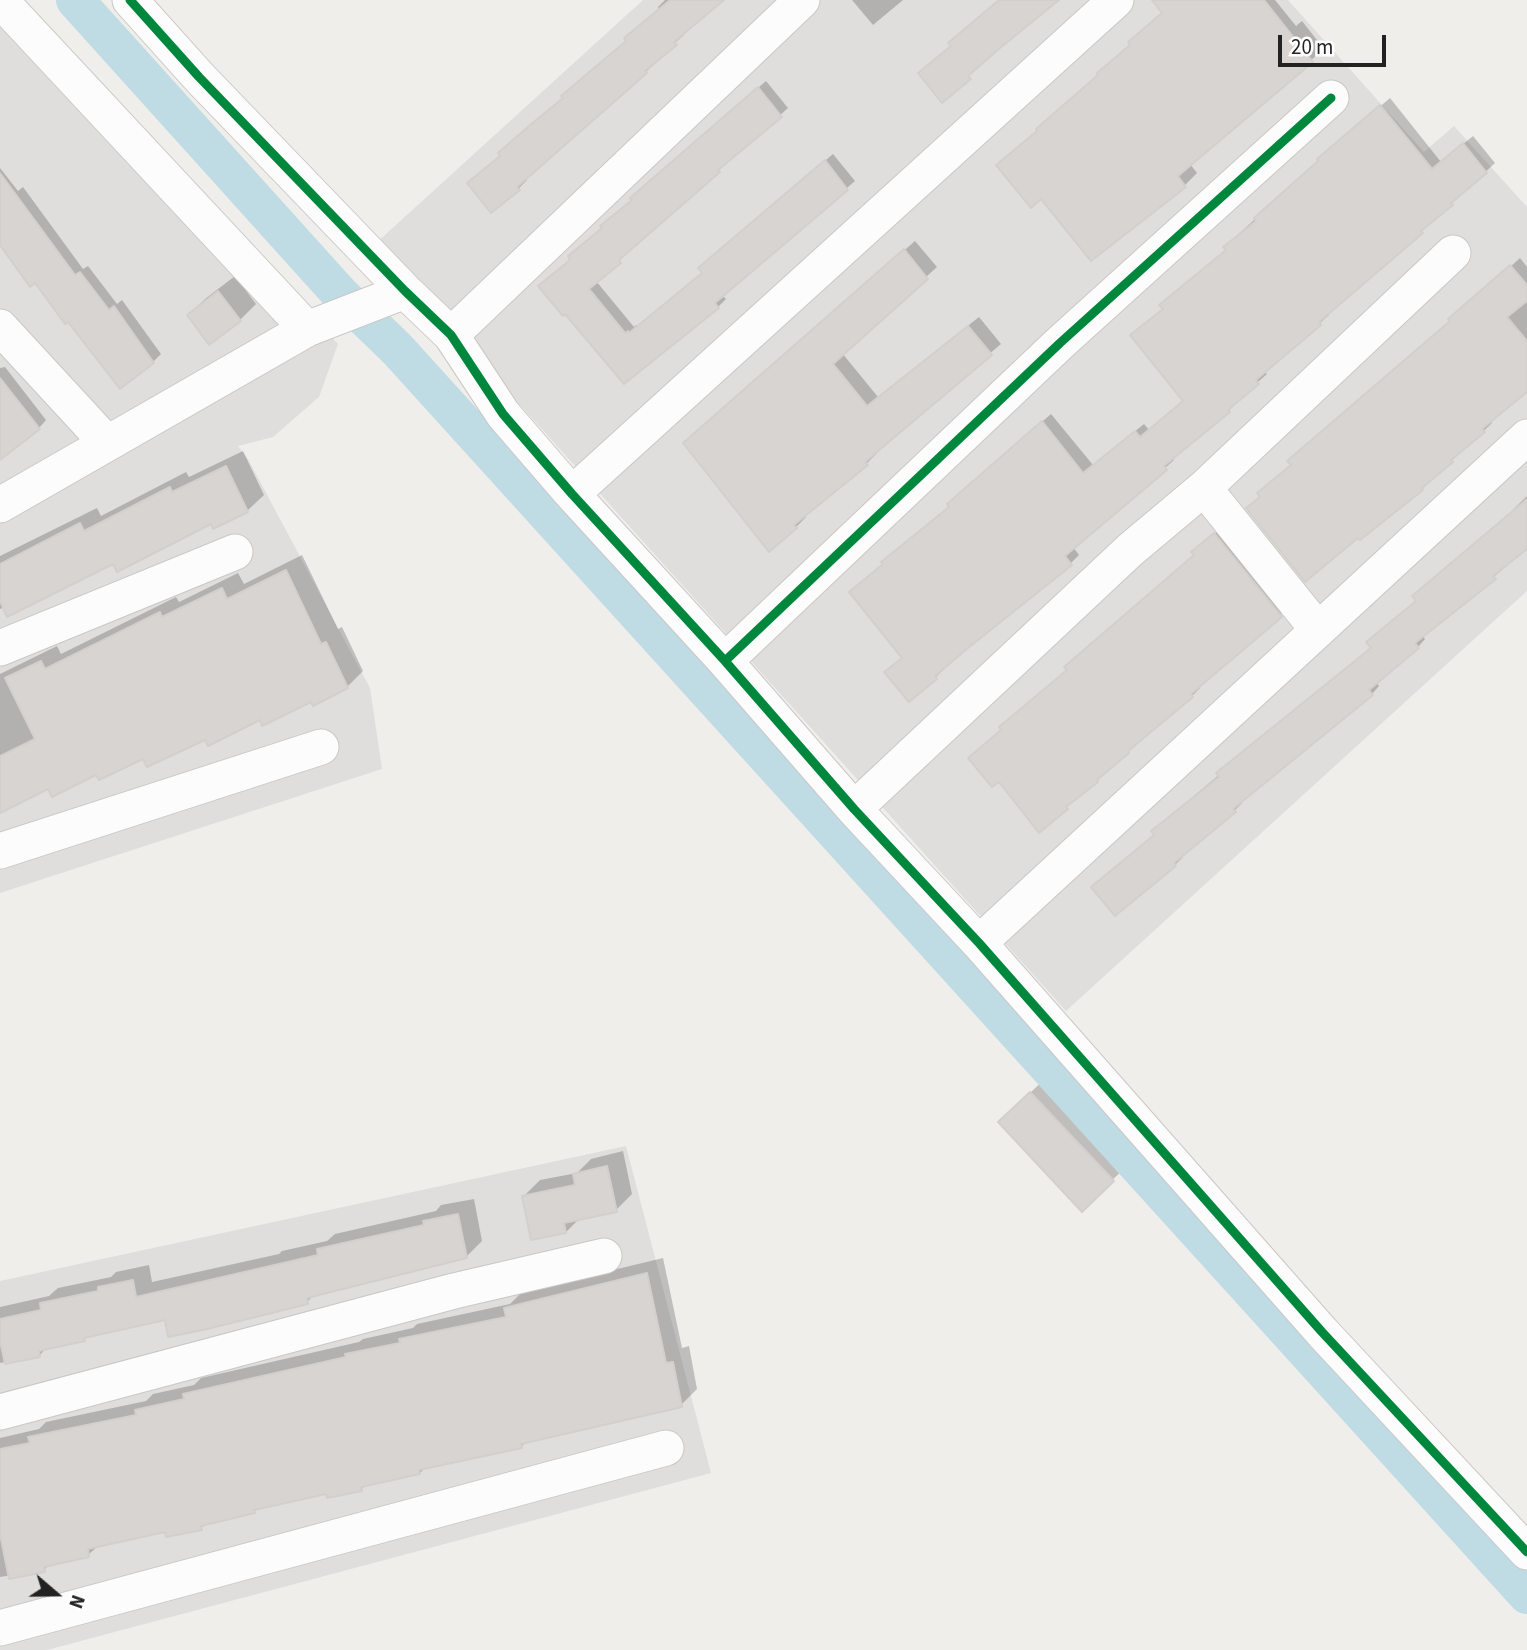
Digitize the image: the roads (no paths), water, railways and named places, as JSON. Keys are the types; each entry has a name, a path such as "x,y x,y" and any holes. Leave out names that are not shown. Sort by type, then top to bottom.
{"street":[{"path":"0,0 307,329"},
{"path":"130,0 391,296 451,335 503,414 572,494 725,661 854,809 979,943 1322,1332 1527,1552"},
{"path":"451,335 802,0"},
{"path":"572,494 1116,0"},
{"path":"725,661 1060,343 1331,98"},
{"path":"854,809 1130,550 1204,488 1453,253"},
{"path":"0,505 307,329 391,296"},
{"path":"0,327 107,443"},
{"path":"979,943 1527,437"},
{"path":"1204,488 1318,630"},
{"path":"0,648 235,552"},
{"path":"0,851 321,747"},
{"path":"0,1412 454,1291 604,1256"},
{"path":"0,1628 666,1448"}],"waterway":[{"path":"75,0 341,295 397,349 1527,1595"}]}
